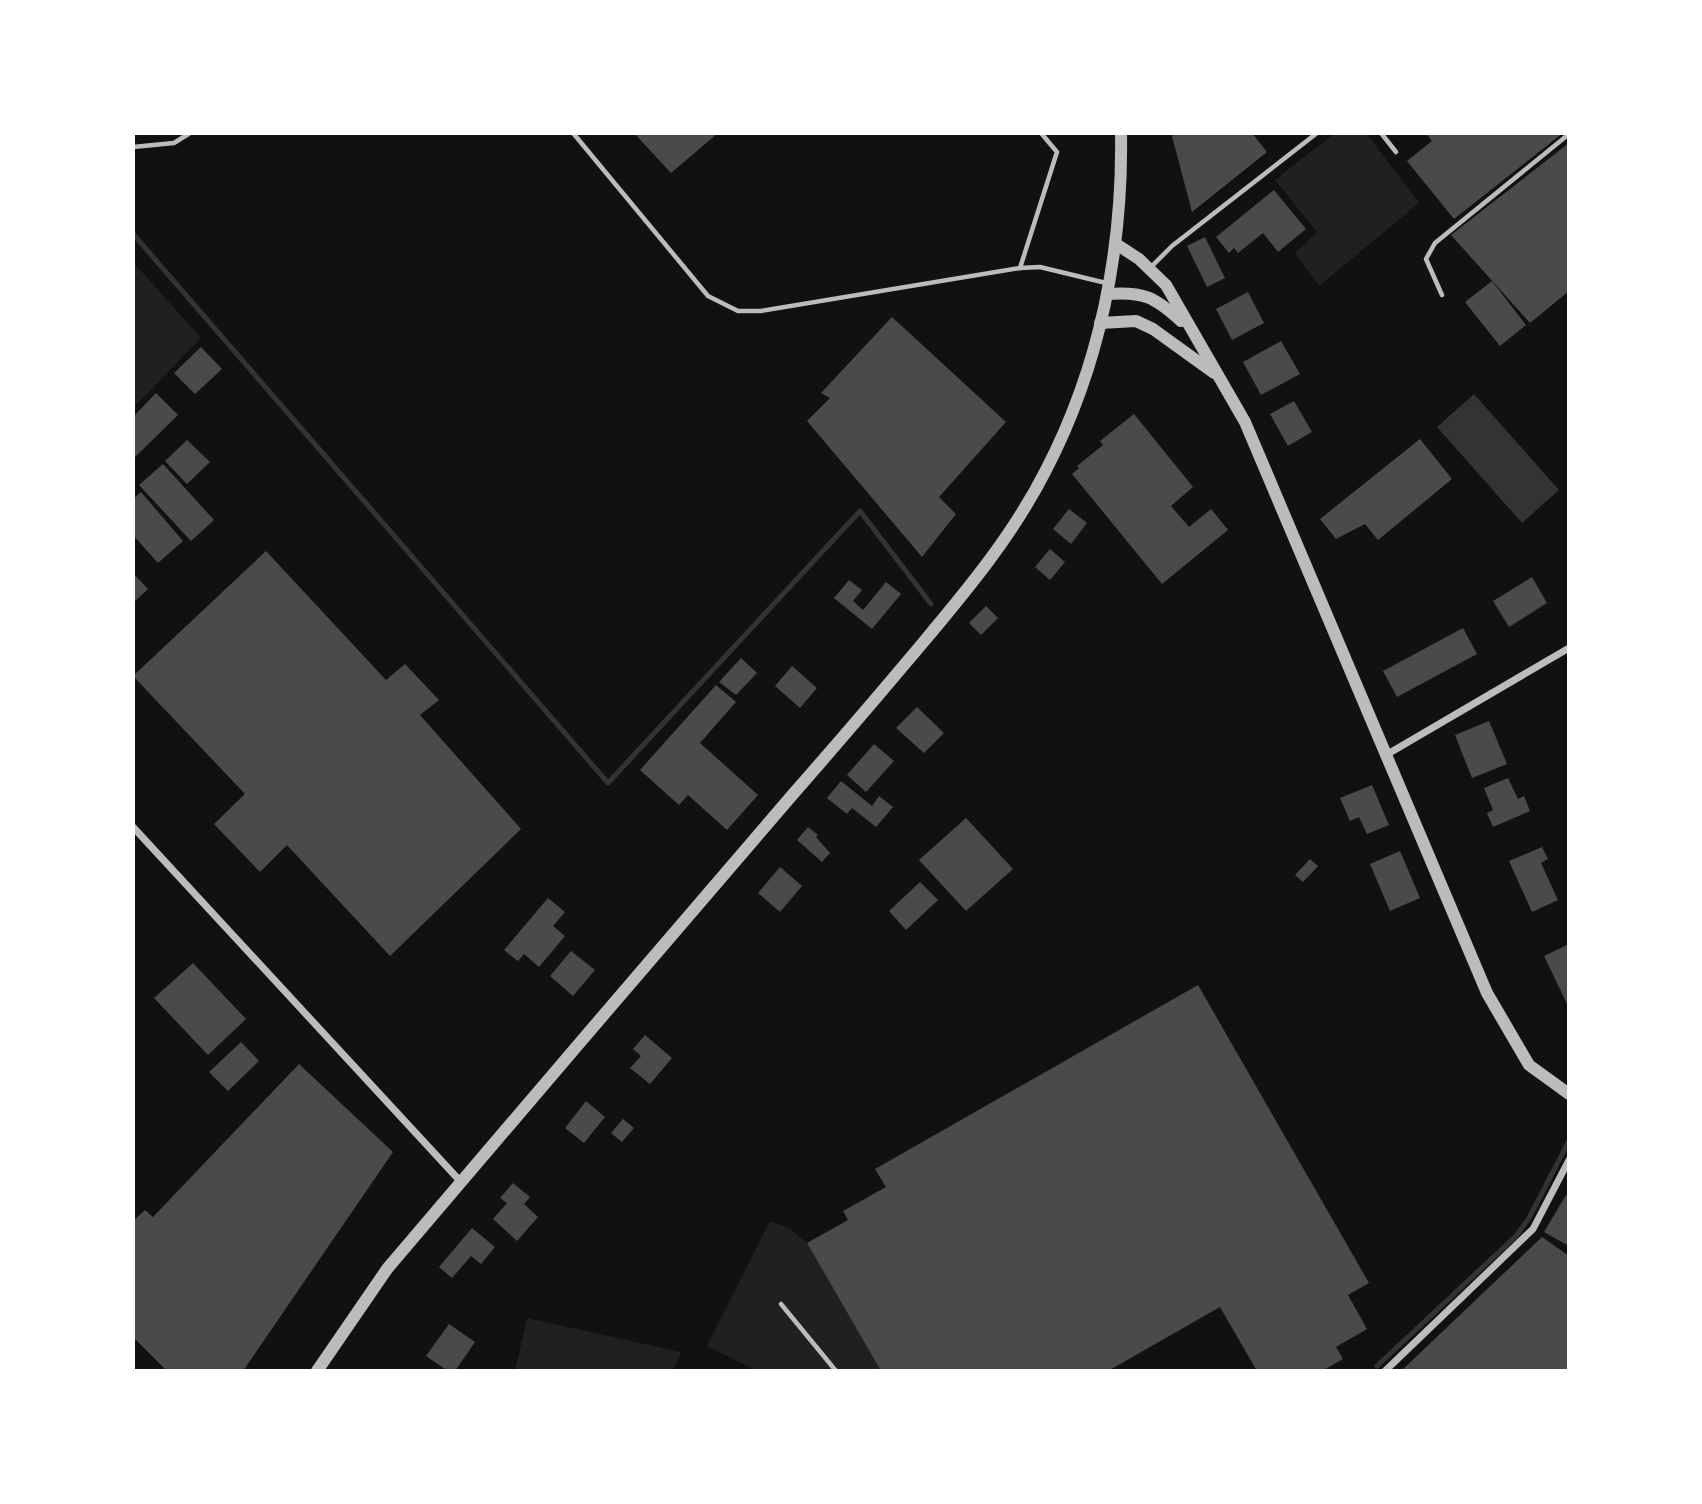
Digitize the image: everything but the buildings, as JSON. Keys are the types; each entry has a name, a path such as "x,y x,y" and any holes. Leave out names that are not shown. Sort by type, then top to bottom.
{"street":[{"path":"317,1371 387,1269 893,678 1004,542 1047,468 1067,424 1100,323 1116,244 1121,198 1121,133"},
{"path":"1116,244 1139,258 1166,285 1245,422 1487,993 1529,1065 1569,1094"},
{"path":"1108,289 1141,293 1160,302 1190,329"},
{"path":"1100,323 1136,321 1153,329 1222,379"},
{"path":"1385,755 1569,648"},
{"path":"133,827 461,1182"},
{"path":"1385,1371 1533,1229 1569,1160"}],"lane":[{"path":"133,148 174,143 190,133"},
{"path":"573,133 708,296 738,311 761,311 1020,268 1040,267 1108,289"},
{"path":"1020,268 1057,152 1041,133"},
{"path":"1149,269 1172,246 1317,133"},
{"path":"1381,133 1396,152"},
{"path":"1442,295 1426,259 1435,243 1569,134"},
{"path":"781,1304 836,1371"}],"shaded area":[{"path":"1335,133 1366,133 1419,203 1319,286 1295,253 1317,232 1275,180"},
{"path":"133,262 201,338 133,408"},
{"path":"1474,394 1559,490 1522,523 1437,427"},
{"path":"770,1221 790,1229 807,1243 881,1371 757,1371 707,1346"},
{"path":"527,1318 681,1352 673,1371 515,1371"}],"waterway":[{"path":"133,234 608,783 860,511 931,604"},
{"path":"1377,1366 1516,1236 1529,1218 1569,1141"}]}
